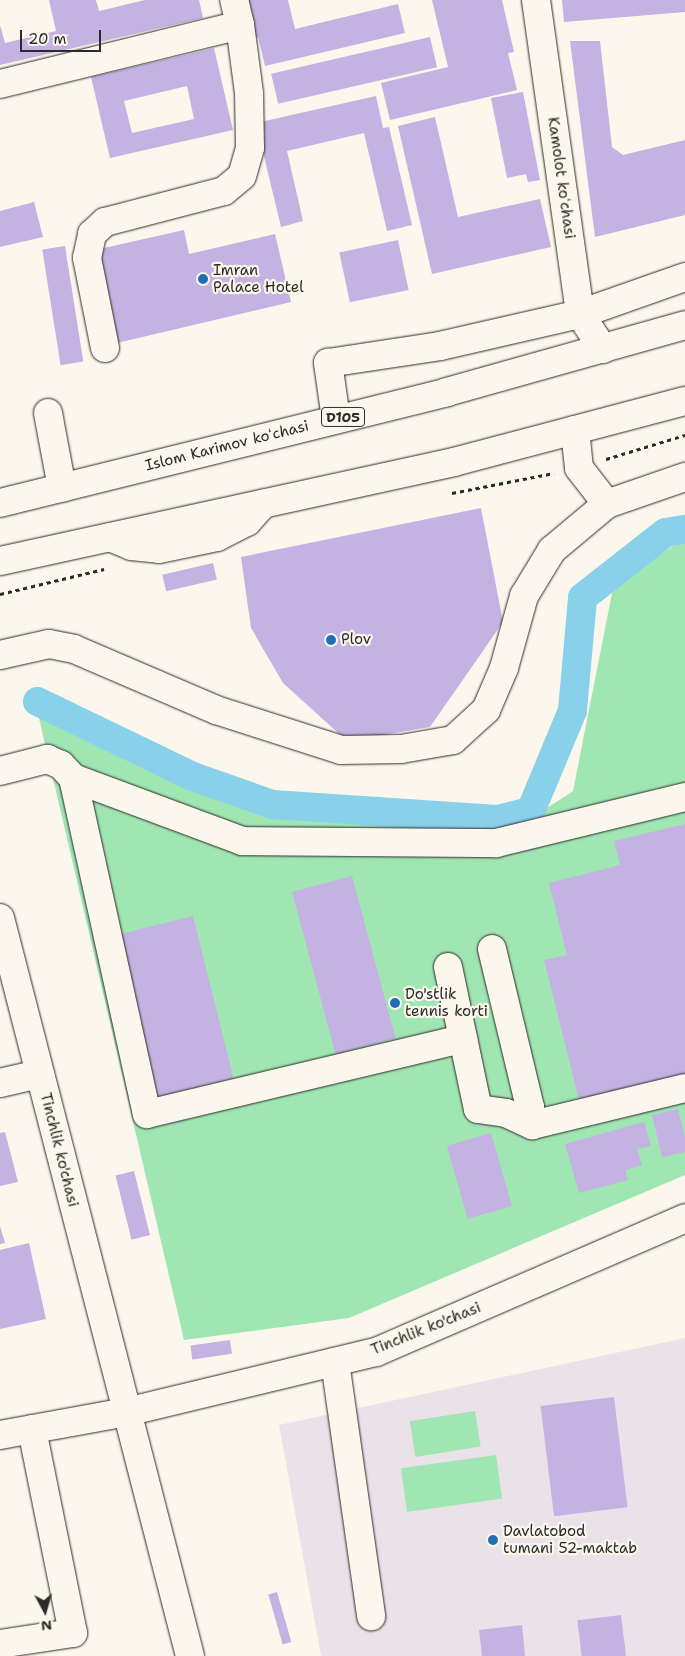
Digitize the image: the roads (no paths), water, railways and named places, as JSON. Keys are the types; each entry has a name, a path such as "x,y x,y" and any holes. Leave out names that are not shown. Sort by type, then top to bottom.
{"street":[{"name":"Kamolot koʻchasi","path":"536,0 580,314 603,349"},
{"path":"0,84 237,12 248,93 250,148 242,176 224,191 106,222 92,234 87,258 104,348"},
{"path":"336,419 328,363 440,346 580,314 685,277"},
{"name":"Islom Karimov koʻchasi","path":"0,503 448,392 685,325"},
{"path":"0,561 454,462 685,401"},
{"path":"48,413 62,488"},
{"path":"575,430 579,468 607,504"},
{"path":"0,655 49,644 74,649 216,710 341,750 400,749 453,740 486,710 504,668 524,596 552,550 607,504 685,477"},
{"path":"0,771 47,759 62,765 73,778 147,1114 463,1039"},
{"path":"73,778 242,841 496,843 685,798"},
{"name":"Tinchlik ko'chasi","path":"0,918 190,1656"},
{"path":"492,949 530,1107 532,1125"},
{"path":"448,967 478,1109 506,1113 532,1125 685,1088"},
{"path":"0,1083 39,1074"},
{"name":"Tinchlik ko'chasi","path":"126,1412 376,1352 685,1218"},
{"path":"335,1362 371,1616"},
{"path":"0,1435 126,1412"},
{"path":"0,1644 76,1645 32,1429"}],"waterway":[{"path":"37,701 192,776 272,804 497,819 530,811 572,710 582,597 665,532 685,529"}],"place":[{"name":"Imran Palace Hotel","path":"203,279"},
{"name":"Plov","path":"331,640"},
{"name":"Do'stlik tennis korti","path":"395,1003"},
{"name":"Davlatobod tumani 52-maktab","path":"493,1540"}]}
